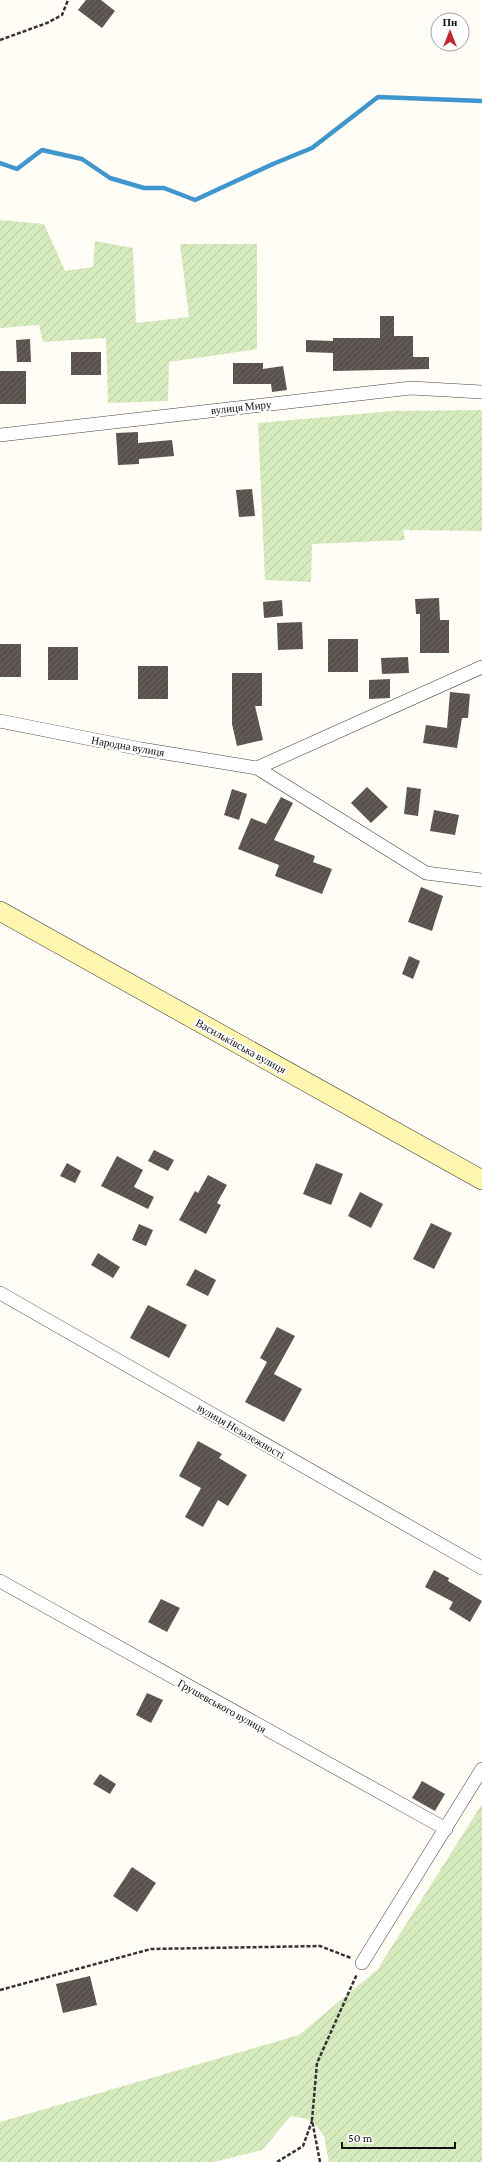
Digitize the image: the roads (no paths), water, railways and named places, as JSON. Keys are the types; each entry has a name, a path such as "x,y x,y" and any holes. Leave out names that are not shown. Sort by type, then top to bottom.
{"street":[{"name":"вулиця Миру","path":"0,435 411,388 482,392"},
{"path":"257,768 482,667"},
{"name":"Народна вулиця","path":"0,721 141,749 257,768 426,873 482,880"},
{"name":"Васильківська вулиця","path":"0,911 482,1180"},
{"name":"вулиця Незалежності","path":"0,1293 482,1568"},
{"name":"Грушевського вулиця","path":"0,1581 446,1829"},
{"path":"362,1963 482,1769"}],"waterway":[{"path":"0,163 17,169 42,150 82,159 110,178 144,188 164,188 195,200 273,164 312,148 378,97 482,101"}]}
